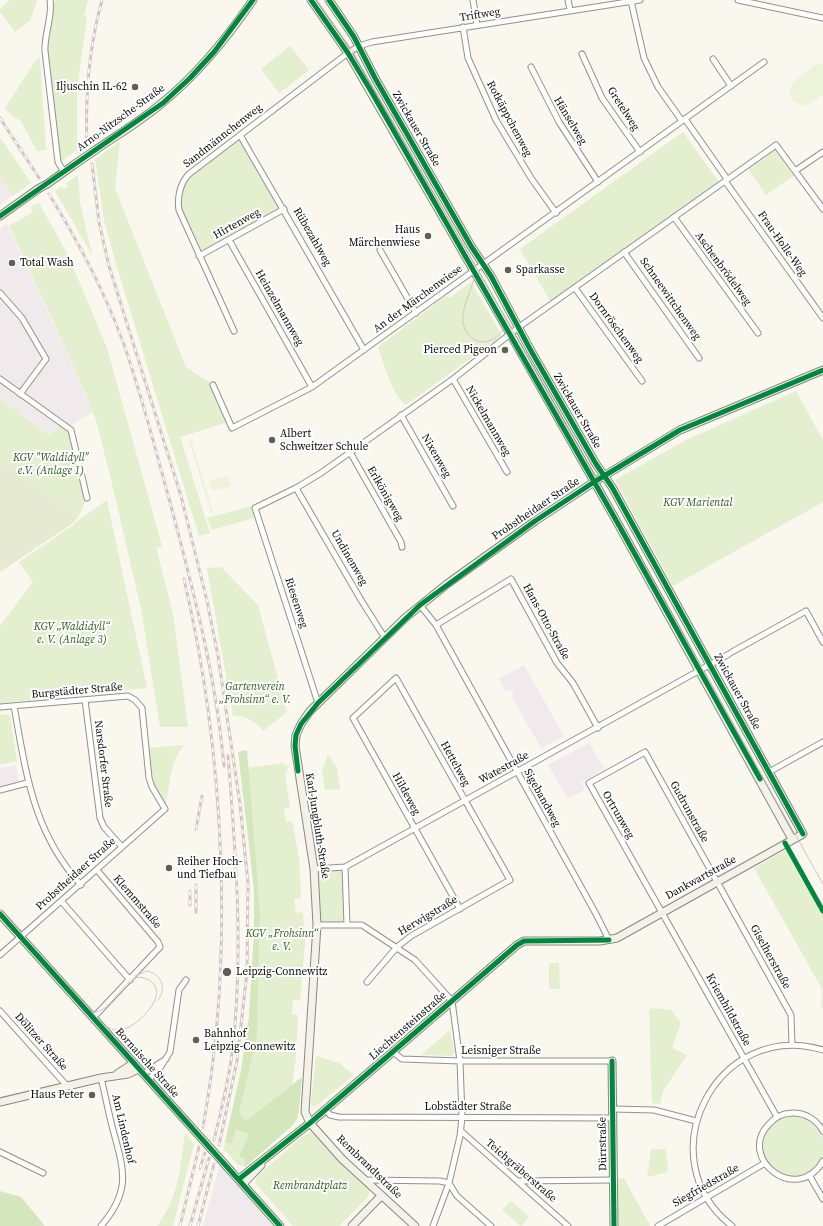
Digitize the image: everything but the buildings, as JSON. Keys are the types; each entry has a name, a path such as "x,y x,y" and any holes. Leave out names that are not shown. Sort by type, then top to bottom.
{"main road":[{"name":"Arno-Nitzsche-Straße","path":"0,216 152,111 190,78 214,52 253,0"},
{"name":"Zwickauer Straße","path":"311,0 348,53 510,334 792,839"},
{"name":"Zwickauer Straße","path":"329,0 359,46 471,246 484,264 711,665 803,834"},
{"name":"Probstheidaer Straße","path":"301,724 318,703 420,605 535,521 594,482 680,430 823,370"},
{"name":"Karl-Jungbluth-Straße","path":"301,724 296,734 295,746 314,869 317,925 311,1033 304,1106 310,1123"},
{"name":"Dankwartstraße","path":"609,940 617,938 803,834"},
{"name":"Bornaische Straße","path":"0,914 280,1226"},
{"name":"Liechtensteinstraße","path":"241,1182 517,946 524,942 609,940"},
{"name":"Dürrstraße","path":"612,1062 614,1226"},
{"path":"0,1102 101,1078 128,1074 138,1069"},
{"name":"Rembrandtstraße","path":"310,1123 364,1180 415,1226"},
{"path":"352,1226 381,1196"}],"street":[{"path":"50,0 44,44 58,162 64,172"},
{"path":"473,0 477,25"},
{"path":"568,0 570,10"},
{"name":"Triftweg","path":"348,53 359,46 372,42 640,0"},
{"path":"738,0 823,18"},
{"path":"631,1 644,58 658,87 684,120 726,180"},
{"name":"Rotkäppchenweg","path":"462,27 468,58 496,120 531,178 556,213"},
{"name":"Sandmännchenweg","path":"234,331 179,210 178,200 182,186 189,174 348,53"},
{"name":"Gretelweg","path":"582,54 602,98 640,152"},
{"path":"713,59 731,86"},
{"name":"An der Märchenwiese","path":"213,385 232,428 312,387 764,62"},
{"name":"Hänselweg","path":"531,66 558,122 598,182"},
{"name":"Rübezahlweg","path":"240,135 364,350"},
{"path":"296,488 350,452 452,379 519,327 776,145 823,209"},
{"path":"795,171 823,152"},
{"name":"Frau-Holle-Weg","path":"726,180 823,318"},
{"name":"Hirtenweg","path":"199,256 284,209"},
{"name":"Aschenbrödelweg","path":"674,217 758,333"},
{"name":"Heinzelmannweg","path":"229,240 312,387"},
{"path":"380,250 416,313"},
{"name":"Schneewittchenweg","path":"624,252 699,358"},
{"name":"Dornröschenweg","path":"575,288 642,381"},
{"path":"0,293 22,318 46,359 20,394"},
{"path":"0,379 71,430 87,498"},
{"name":"Nickelmannweg","path":"452,379 506,472"},
{"name":"Nixenweg","path":"401,415 453,506"},
{"name":"Erlkönigweg","path":"350,452 401,542 402,547"},
{"name":"Riesenweg","path":"296,488 255,508 318,703"},
{"name":"Undinenweg","path":"296,488 361,600 385,638"},
{"name":"Hans-Otto-Straße","path":"436,625 511,579 557,663 573,683 598,728"},
{"name":"Sigebandweg","path":"420,605 436,625 609,940"},
{"name":"Watestraße","path":"314,869 345,867 699,672 806,611 823,642"},
{"name":"Hettelweg","path":"377,694 396,678 510,880"},
{"name":"Hildeweg","path":"377,694 353,718 460,909"},
{"name":"Burgstädter Straße","path":"0,707 128,696 135,700 142,708 149,778 152,788 166,809"},
{"name":"Narsdorfer Straße","path":"85,700 100,818 104,827 122,847"},
{"path":"14,706 27,783 44,830 68,871 81,885"},
{"path":"769,772 823,742"},
{"name":"Gudrunstraße","path":"644,752 717,882"},
{"name":"Ortrunweg","path":"644,752 589,783 662,912"},
{"path":"0,790 27,783"},
{"name":"Probstheidaer Straße","path":"0,955 166,809"},
{"path":"345,867 347,925"},
{"name":"Klemmstraße","path":"93,1018 160,946 97,870"},
{"name":"Herwigstraße","path":"368,982 397,947 411,936 510,880"},
{"name":"Giselherstraße","path":"717,882 792,1015 792,1045"},
{"path":"62,902 130,980"},
{"name":"Kriemhildstraße","path":"662,912 777,1117"},
{"path":"317,925 362,925 415,960 452,1001 460,1061 461,1131 449,1183 433,1226"},
{"name":"Bornaische Straße","path":"148,1080 167,1059 172,1041 179,990 186,980"},
{"name":"Dölitzer Straße","path":"0,1011 67,1086"},
{"path":"732,1226 720,1215 707,1197 698,1178 694,1161 693,1138 696,1121 705,1099 715,1083 730,1068 744,1058 766,1049 792,1045 823,1050"},
{"name":"Leisniger Straße","path":"393,1052 402,1059 612,1062"},
{"name":"Bornaische Straße","path":"138,1069 167,1059"},
{"name":"Am Lindenhof","path":"101,1078 121,1157 124,1179 117,1203 101,1226"},
{"path":"613,1109 654,1110 696,1121"},
{"name":"Lobstädter Straße","path":"325,1110 330,1114 339,1117 613,1118"},
{"path":"823,1130 812,1118 802,1114 790,1113 777,1117 766,1126 761,1139 761,1154 765,1163 773,1172 783,1178 796,1179 809,1175 818,1168 823,1161"},
{"name":"Teichgräberstraße","path":"461,1131 568,1226"},
{"path":"0,1152 43,1173"},
{"name":"Siegfriedstraße","path":"658,1226 765,1163"},
{"path":"809,1175 823,1199"},
{"path":"364,1180 440,1181 449,1183 457,1196 491,1226"},
{"path":"518,1181 613,1180"}],"shaded area":[{"path":"0,151 24,187 0,204"},
{"path":"7,224 67,353 92,412 70,426 63,421 52,436 0,399 0,229"},
{"path":"524,665 564,736 541,748 511,696 514,694 511,689 506,692 499,679"},
{"path":"589,743 604,769 581,783 585,790 568,799 548,765"},
{"path":"16,765 19,783 0,787 0,768"},
{"path":"221,1160 280,1226 203,1226"}],"green space":[{"path":"10,0 37,0 30,21 15,32 0,12 0,9"},
{"path":"55,0 88,0 84,16 87,17 77,89 77,150 61,162 52,102 48,58 50,18"},
{"path":"290,46 309,70 279,93 261,69"},
{"path":"40,58 46,150 37,151 20,120 13,117 5,108 36,60"},
{"path":"823,63 823,94 807,106 794,102 789,94 792,83 816,64"},
{"path":"683,132 719,182 551,302 520,249"},
{"path":"240,135 284,209 199,256 178,206 186,178"},
{"path":"0,137 31,183 13,196 0,176"},
{"path":"120,141 115,188 186,367 213,385 229,422 180,437 210,533 199,536 104,220 95,159"},
{"path":"774,148 795,175 766,195 747,167"},
{"path":"78,175 80,202 92,255 55,191 62,186 64,189 68,187 66,183"},
{"path":"39,203 68,255 107,348 162,546 161,548 156,547 173,613 188,727 160,727 141,609 96,420 68,354 9,226 33,212 30,207"},
{"path":"471,282 501,334 500,337 406,405 401,401 393,387 378,347 446,296 450,298"},
{"name":"KGV Mariental","path":"796,391 823,440 823,502 673,586 615,480 686,440"},
{"name":"KGV \"Waldidyll\" e.V. (Anlage 1)","path":"0,399 51,436 61,423 71,430 87,498 78,517 0,461"},
{"path":"191,439 213,512 211,513 189,440"},
{"path":"0,461 78,517 73,523 0,572"},
{"path":"228,476 231,486 212,491 209,481"},
{"name":"KGV „Waldidyll“ e. V. (Anlage 3)","path":"107,500 147,688 0,703 0,626 33,582 19,562 73,526 76,522"},
{"path":"251,506 254,518 212,530 207,518"},
{"name":"Gartenverein „Frohsinn“ e. V.","path":"221,567 258,605 287,712 263,731 246,717 233,716 207,568"},
{"path":"0,715 10,715 17,761 0,765"},
{"path":"184,745 175,760 165,809 152,787 146,748"},
{"path":"247,750 260,912 257,1037 239,1113 246,1121 302,1077 297,1119 292,1126 245,1167 244,1158 239,1156 249,1134 236,1129 231,1144 225,1142 241,1070 249,1016 254,931 254,891 238,752"},
{"path":"328,754 337,768 340,789 325,790 322,771"},
{"name":"KGV „Frohsinn“ e. V.","path":"283,763 289,767 285,773 290,808 284,809 286,822 292,821 299,857 301,898 294,899 296,913 303,912 305,942 300,1000 293,1000 292,1014 298,1015 296,1057 292,1085 246,1121 239,1113 257,1037 260,912 247,768"},
{"path":"787,849 823,913 823,1009 821,1008 822,989 754,868"},
{"path":"345,867 347,925 317,925 314,869"},
{"path":"549,963 559,963 560,989 549,989"},
{"path":"652,1008 671,1010 681,1023 672,1048 687,1055 663,1091 660,1104 652,1103 649,1010"},
{"path":"450,1030 455,1052 452,1056 421,1055"},
{"path":"316,1056 339,1063 354,1075 316,1106 313,1106 311,1102"},
{"path":"793,1115 810,1120 815,1124 819,1129 824,1146 819,1163 815,1168 810,1172 793,1177 776,1172 771,1168 767,1163 762,1146 767,1129 771,1124 776,1120"},
{"path":"236,1128 249,1134 239,1156 244,1158 245,1167 238,1165 224,1149 225,1142 231,1144"},
{"name":"Rembrandtplatz","path":"311,1132 315,1134 370,1190 368,1197 339,1226 293,1226 255,1183 257,1176 303,1136"},
{"path":"185,1133 194,1144 173,1226 157,1226 170,1204 174,1193 180,1170"},
{"path":"651,1149 666,1149 668,1172 647,1177"},
{"path":"624,1178 650,1226 614,1226 613,1180"},
{"path":"0,1191 21,1197 45,1226 0,1226"},
{"path":"511,1201 529,1217 521,1226 502,1210"}],"tram line":[{"path":"0,218 164,104 192,79 216,53 255,0"},
{"path":"317,0 352,50 498,305 823,884"},
{"path":"474,266 473,282 463,314 465,329 470,336 476,340 483,342 490,341 502,332 506,317"},
{"path":"0,912 103,1024 283,1226"},
{"path":"135,976 147,971 156,975 162,982 161,996 158,1000"},
{"path":"90,1012 99,1011 106,1007 133,979 140,977 149,980 155,986 155,1000 150,1008 137,1021 121,1030 115,1030 106,1026"},
{"path":"158,1093 184,1123"}],"railway":[{"path":"87,145 87,90 91,54 102,0"},
{"path":"0,118 39,178"},
{"path":"92,164 99,222 109,266 181,496 207,601 218,656 240,804 248,883 247,972 237,1061 219,1145"},
{"path":"49,194 80,248 108,304 123,342 136,382 170,502 203,633 215,699 224,766"},
{"path":"184,579 198,645 208,713 216,782 220,853 222,923 219,993 213,1061 203,1127"},
{"path":"214,1140 222,1108 232,1054 238,980 238,905 228,756"},
{"path":"196,829 202,796"},
{"path":"196,885 196,912"},
{"path":"190,891 190,905"},
{"path":"180,1226 199,1147"},
{"path":"200,1168 205,1153"},
{"path":"190,1226 209,1158"},
{"path":"198,1226 214,1164"}],"cycle path":[{"path":"0,216 163,103 190,78 214,52 253,0"},
{"path":"311,0 348,53 371,91 617,522 760,779"},
{"path":"329,0 354,37 375,78 471,246 491,276 530,349 596,464 612,487 803,834"},
{"path":"298,771 295,746 296,735 301,724 318,703 420,605 535,521 594,482 680,430 823,370"},
{"path":"785,843 823,911"},
{"path":"0,914 280,1226"},
{"path":"239,1179 310,1123 517,945 524,941 609,940"},
{"path":"612,1061 614,1226"}],"place":[{"name":"Iljuschin IL-62","path":"135,87"},
{"name":"Haus Märchenwiese","path":"428,236"},
{"name":"Total Wash","path":"12,263"},
{"name":"Sparkasse","path":"508,270"},
{"name":"Pierced Pigeon","path":"505,350"},
{"name":"Albert Schweitzer Schule","path":"272,440"},
{"name":"Reiher Hoch- und Tiefbau","path":"169,868"},
{"name":"Leipzig-Connewitz","path":"227,972"},
{"name":"Bahnhof Leipzig-Connewitz","path":"196,1040"},
{"name":"Haus Peter","path":"92,1095"}]}
